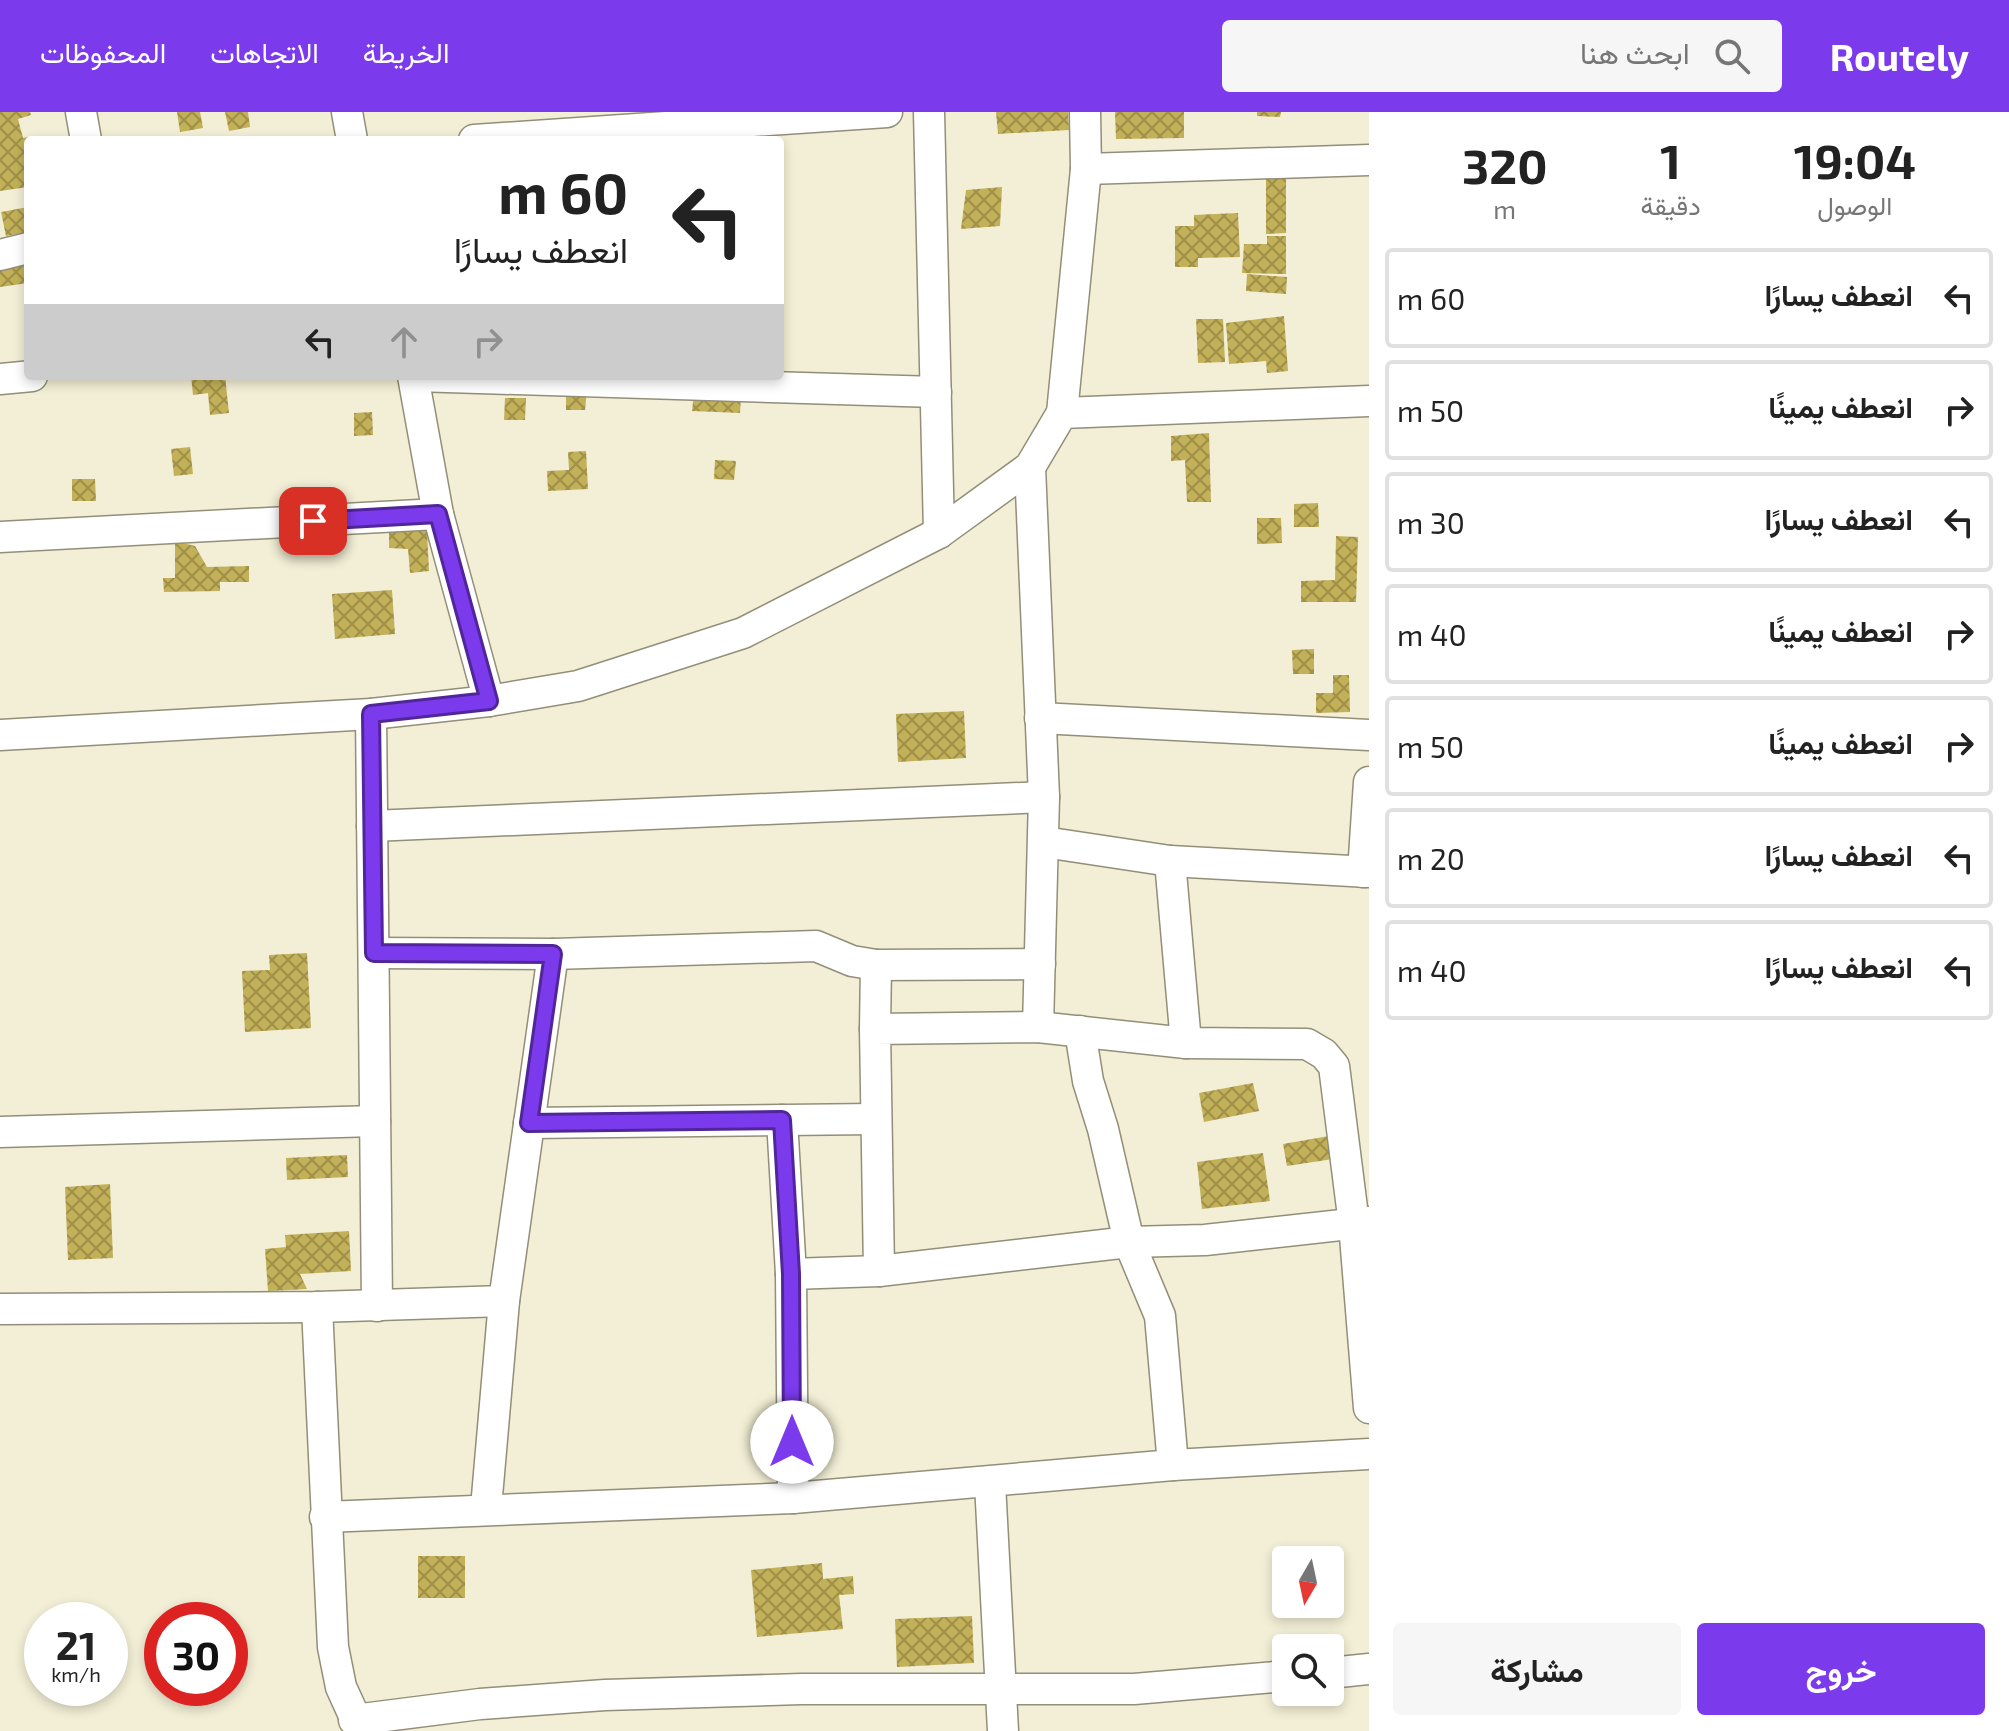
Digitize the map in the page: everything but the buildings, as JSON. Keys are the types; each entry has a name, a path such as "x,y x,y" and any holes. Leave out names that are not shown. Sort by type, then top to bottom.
{"street":[{"path":"81,112 85,136"},
{"path":"347,112 351,136"},
{"path":"508,136 645,120 887,112"},
{"path":"929,112 939,533"},
{"path":"0,735 371,714 489,701 578,686 743,633 939,533 1030,467 1062,413 1086,169 1085,112"},
{"path":"1086,169 1369,160"},
{"path":"0,255 24,249"},
{"path":"0,379 24,377"},
{"path":"415,380 438,514 489,701"},
{"path":"544,380 936,392"},
{"path":"1062,413 1369,401"},
{"path":"1030,467 1044,797 1038,1027"},
{"path":"0,537 438,514"},
{"path":"371,714 377,1306"},
{"path":"1040,718 1369,735"},
{"path":"1044,842 1170,861 1366,872 1369,782"},
{"path":"372,826 1044,797"},
{"path":"1170,861 1186,1043"},
{"path":"374,953 553,954 816,946 852,961 876,965 1040,964"},
{"path":"486,1508 504,1301 553,954"},
{"path":"876,965 875,1119 879,1271"},
{"path":"875,1029 1038,1027 1186,1043 1307,1044 1324,1054 1334,1066 1361,1223 1369,1408"},
{"path":"1080,1031 1088,1081 1103,1129 1129,1242 1160,1316 1173,1465"},
{"path":"529,1123 875,1119"},
{"path":"782,1120 791,1274 793,1498"},
{"path":"0,1132 375,1121"},
{"path":"791,1274 879,1271 1129,1242 1205,1240 1361,1223"},
{"path":"0,1309 317,1307 504,1301"},
{"path":"317,1307 333,1647 341,1687 358,1726 480,1704 605,1695 1134,1689 1272,1677"},
{"path":"325,1517 486,1508 793,1498 1173,1465 1369,1454"},
{"path":"990,1483 1003,1731"},
{"path":"1344,1672 1369,1669"}],"route":[{"path":"313,521 438,514 489,701 371,714 374,953 553,954 529,1123 782,1120 791,1274 792,1442"}]}
